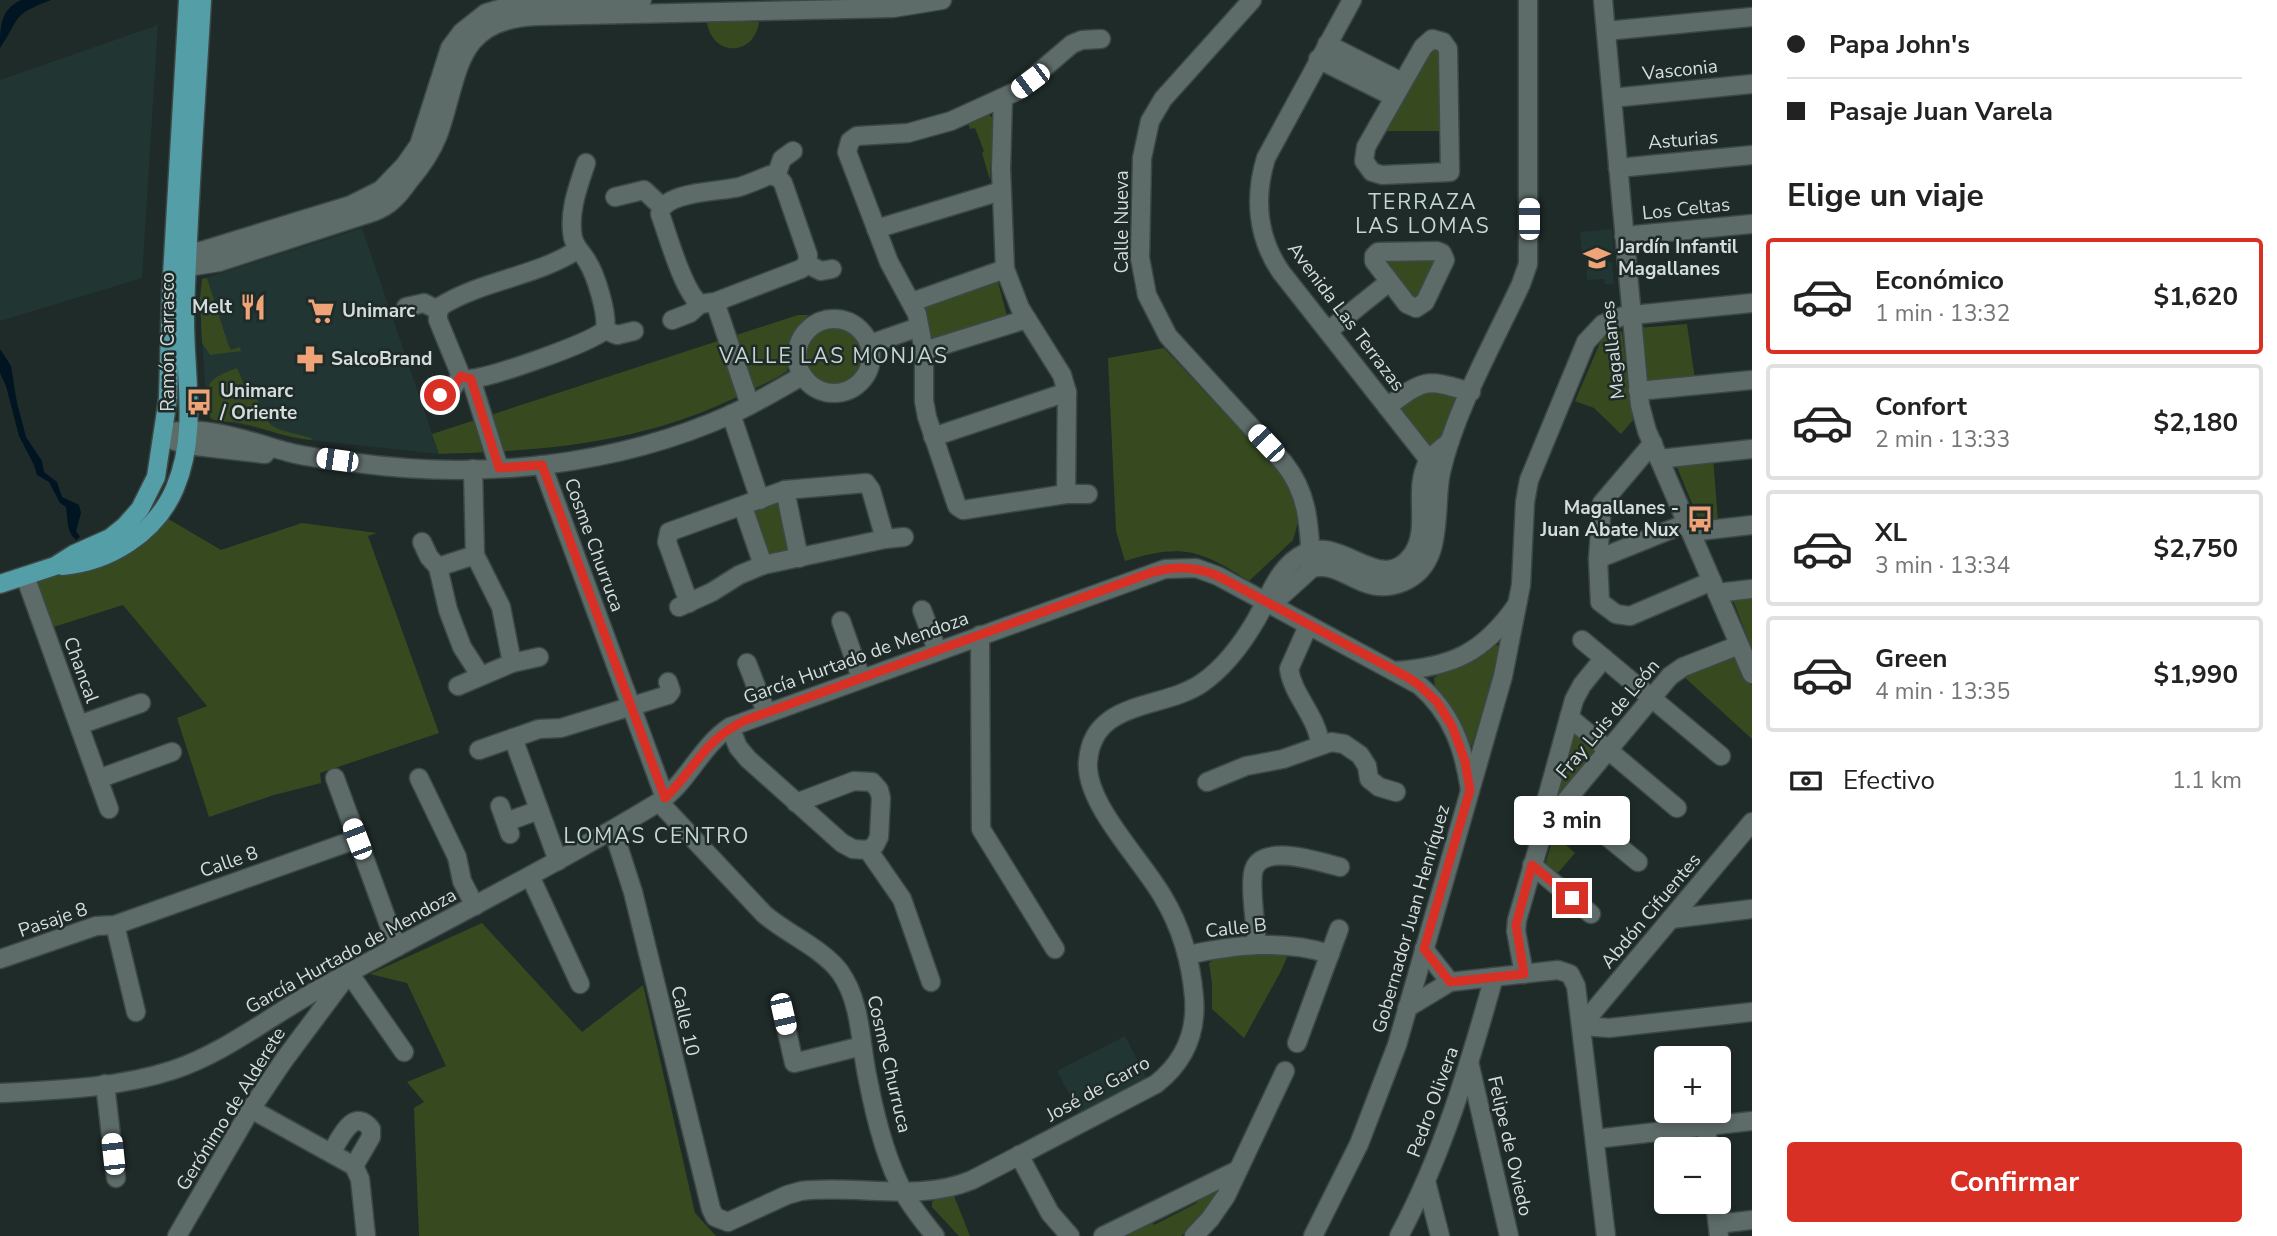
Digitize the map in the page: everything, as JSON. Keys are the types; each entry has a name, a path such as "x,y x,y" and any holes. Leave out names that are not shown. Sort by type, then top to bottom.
{"main road":[{"name":"Ramón Carrasco","path":"0,584 55,566 110,538 133,518 152,488 159,464 168,398 188,0"},
{"name":"Ramón Carrasco","path":"55,566 83,563 110,554 145,530 170,500 179,477 188,438 190,388 185,325 202,0"}],"street":[{"path":"414,165 445,58 456,39 478,19 496,9 516,4 642,0"},
{"path":"189,259 201,251 367,199 430,153 463,55 485,31 506,20 537,16 892,8 942,0"},
{"name":"Calle Nueva","path":"1252,0 1164,99 1150,121 1142,158 1139,225 1141,270 1151,305 1168,336 1292,473 1306,506 1311,559"},
{"name":"Avenida Las Terrazas","path":"1352,0 1266,158 1260,183 1259,206 1265,242 1275,262 1429,460 1436,473 1438,487"},
{"name":"Avenida Las Terrazas","path":"1311,559 1360,582 1378,587 1397,585 1411,579 1422,570 1431,555 1438,487 1450,441 1528,264 1528,0"},
{"name":"Magallanes","path":"1603,0 1638,391 1643,418 1752,674"},
{"path":"1606,31 1752,17"},
{"path":"1088,494 1066,494 961,509 955,503 933,438 924,401 924,351 917,314 889,262 847,152 850,141 858,136 896,135 932,128 1003,99 1030,81 1072,44 1082,40 1101,39"},
{"path":"1436,39 1446,45 1450,173 1382,175 1372,173 1366,166 1364,151 1398,90 1425,44 1436,39"},
{"path":"1322,51 1398,90"},
{"name":"Vasconia","path":"1612,98 1752,84"},
{"path":"1003,99 1001,191 1005,269 1014,296 1062,375 1067,392 1066,494"},
{"path":"776,176 782,159 793,151"},
{"name":"Asturias","path":"1618,168 1752,155"},
{"path":"586,163 572,211 572,234 577,250 585,257 591,270 603,309 605,330"},
{"path":"672,320 708,303 801,269 807,264 808,255 783,183 776,176 770,175 737,187 677,198 666,202 662,207 660,214 676,260 695,299 708,303"},
{"path":"615,197 644,190 662,207"},
{"path":"876,229 1001,191"},
{"name":"Los Celtas","path":"1624,236 1752,224"},
{"path":"499,468 466,378 438,320 438,310 445,304 494,284 553,264 577,250"},
{"path":"807,264 821,271 832,269"},
{"path":"912,302 1005,269"},
{"path":"1328,331 1389,282"},
{"path":"406,307 424,303 438,310"},
{"path":"708,303 750,405"},
{"name":"Gobernador Juan Henríquez","path":"1313,1236 1347,1170 1372,1113 1407,1008 1503,676 1523,567 1525,502 1531,471 1591,335 1611,320 1631,315 1752,303"},
{"path":"829,319 851,323 863,332 870,344 872,353 869,369 860,383 846,392 821,391 807,383 797,362 797,347 804,334 815,324 829,319"},
{"path":"924,351 1027,319"},
{"path":"870,344 919,327"},
{"path":"440,395 466,378 539,358 605,330 617,335 634,331"},
{"path":"542,465 624,451 667,438 731,414 802,376"},
{"path":"1638,391 1752,380"},
{"path":"1387,407 1415,386 1426,382 1471,392"},
{"path":"933,438 1067,392"},
{"path":"731,414 763,565"},
{"name":"Cosme Churruca","path":"164,435 250,453 290,453 390,467 473,469 542,465 631,707 662,800 764,914 824,957 847,983 855,1006 874,1107 903,1192 935,1236"},
{"name":"Avenida Las Terrazas","path":"1429,460 1450,441"},
{"path":"1752,449 1656,451 1602,503 1598,559 1600,602 1616,614 1630,616 1715,587 1752,589"},
{"path":"1265,603 1280,597 1311,559 1331,550 1377,569 1389,569 1402,564 1412,554 1419,540 1422,485 1429,460"},
{"path":"473,469 475,555 501,607 512,663"},
{"path":"885,539 871,490 866,483 859,482 785,489 674,529 667,534 684,605 763,565 904,537"},
{"path":"785,489 799,558"},
{"path":"1598,559 1689,528 1752,524"},
{"path":"422,541 429,557 438,567 455,631 480,675"},
{"path":"438,567 475,555"},
{"name":"García Hurtado de Mendoza","path":"0,1093 105,1084 158,1074 197,1060 349,973 613,830 662,800 676,788 707,746 730,727 1165,569 1203,570 1419,685 1446,714 1458,738 1470,790"},
{"name":"Chancal","path":"25,576 109,809"},
{"name":"José de Garro","path":"719,1220 733,1220 801,1191 903,1192 954,1186 1146,1091 1178,1063 1188,1047 1195,1015 1194,989 1187,955 1178,926 1163,896 1096,799 1087,772 1089,751 1097,733 1117,715 1134,707 1175,697 1212,676 1240,645 1265,603"},
{"path":"1395,671 1438,666 1461,657 1492,636 1518,603"},
{"path":"922,610 937,650"},
{"path":"841,621 861,678"},
{"path":"1308,626 1289,669 1291,679 1316,727 1320,744"},
{"path":"980,635 981,829 1055,949"},
{"path":"1582,640 1721,756"},
{"name":"Fray Luis de León","path":"1524,974 1516,925 1544,827 1676,670 1739,645"},
{"path":"458,686 512,663 539,657"},
{"path":"1544,827 1545,805 1578,690 1604,658"},
{"path":"747,663 766,712"},
{"path":"479,750 539,729 561,728 670,694 668,682"},
{"path":"79,725 141,703"},
{"path":"1569,717 1677,808"},
{"path":"730,727 743,754 796,803 847,846 868,850 877,841 880,833 881,798 874,784 863,780 854,781 796,803"},
{"path":"513,738 558,860"},
{"path":"1207,782 1246,766 1296,755 1320,744 1336,743 1350,748 1364,760 1369,779 1379,787 1396,792"},
{"path":"98,779 172,752"},
{"path":"335,778 397,947"},
{"path":"419,778 457,857 462,881 475,906"},
{"path":"1566,802 1638,862"},
{"path":"505,821 539,810"},
{"name":"Abdón Cifuentes","path":"1581,1026 1752,822"},
{"name":"Calle 10","path":"613,830 633,892 711,1209 719,1220"},
{"name":"Calle 8","path":"115,925 357,839"},
{"path":"868,850 902,898 931,982"},
{"path":"1257,945 1253,882 1259,861 1269,857 1289,856 1340,867"},
{"path":"1532,865 1591,914"},
{"path":"530,876 580,984"},
{"path":"1671,919 1752,909"},
{"name":"Pasaje 8","path":"0,959 96,926 115,925 136,1012"},
{"path":"1297,1043 1339,929"},
{"name":"Calle B","path":"1187,955 1257,945 1289,945 1330,954"},
{"path":"1424,949 1450,982"},
{"path":"1407,1008 1450,982 1558,970 1570,974 1576,986 1606,1236"},
{"path":"349,973 404,1052"},
{"name":"Gerónimo de Alderete","path":"177,1236 251,1109 349,973"},
{"name":"Pedro Olivera","path":"1399,1236 1426,1181 1469,1066 1494,977"},
{"path":"1581,1026 1609,1028 1752,1012"},
{"path":"783,1014 794,1063 862,1046"},
{"name":"Felipe de Oviedo","path":"1469,1066 1509,1236"},
{"path":"1194,1236 1218,1208 1285,1071"},
{"path":"105,1084 116,1178"},
{"path":"251,1109 354,1166 360,1179 366,1236"},
{"path":"331,1153 351,1122 357,1120 367,1123 371,1129 371,1137 354,1166"},
{"path":"1595,1139 1752,1121"},
{"path":"1706,1127 1707,1137"},
{"path":"1019,1156 1050,1213 1070,1236"},
{"path":"1103,1236 1238,1170"},
{"path":"1426,1181 1440,1236"},
{"path":"1718,1230 1752,1220"}],"shaded area":[{"path":"21,0 51,0 18,18 0,48 1,26 5,14"},
{"path":"158,25 142,278 0,321 0,80"},
{"path":"362,228 439,454 310,440 212,420 207,415 201,323 202,279"},
{"name":"Jardín Infantil Magallanes","path":"1612,229 1614,252 1605,254 1606,262 1612,262 1614,284 1605,284 1604,279 1587,280 1588,255 1582,255 1580,232"},
{"path":"0,349 11,366 26,437 42,461 44,472 57,482 62,497 79,505 81,513 76,531 80,537 76,540 69,529 66,507 60,503 49,482 37,475 19,436 0,373"},
{"path":"1125,1036 1147,1079 1079,1113 1057,1071"}],"green space":[{"path":"707,22 759,22 756,33 749,42 742,47 733,48 724,47 717,42 710,33"},
{"path":"1440,45 1443,131 1385,131 1427,48"},
{"path":"985,112 993,118 990,180 982,153 984,151 975,128 970,129 967,121"},
{"path":"1439,255 1419,304 1377,257"},
{"path":"207,278 228,344 231,350 240,347 241,351 210,355 202,343 200,298 202,279"},
{"path":"993,281 998,282 1007,316 930,341 922,305"},
{"path":"798,315 809,315 802,321 795,335 787,371 708,410 671,423 595,441 557,447 439,454 432,434"},
{"path":"1687,324 1695,380 1643,384 1638,328"},
{"path":"828,326 840,326 856,335 863,345 863,369 856,379 840,388 828,388 817,383 808,374 803,363 803,351 808,340 817,331"},
{"path":"1614,329 1622,332 1633,420 1621,434 1594,408 1575,401 1603,336"},
{"path":"1164,348 1287,480 1300,515 1293,540 1249,581 1217,562 1190,553 1162,552 1125,561 1116,531 1108,358"},
{"path":"237,368 249,396 256,395 269,423 312,440 210,418 207,415 207,395 210,384 213,379"},
{"path":"1420,387 1461,397 1439,445 1431,449 1396,404"},
{"path":"1713,457 1718,521 1700,523 1675,462"},
{"path":"780,501 790,552 768,558 751,507"},
{"path":"160,514 221,550 302,523 377,533 368,536 439,733 320,773 321,783 274,795 209,817 177,718 207,706 123,605 47,629 32,585 88,562"},
{"path":"1752,597 1752,649 1733,600"},
{"path":"1496,645 1502,647 1499,670 1492,681 1470,746 1456,716 1435,688 1434,678 1442,672 1476,660"},
{"path":"1730,654 1740,657 1752,686 1752,739 1681,674"},
{"path":"1571,727 1600,749 1554,807"},
{"path":"1554,834 1575,853 1557,874 1545,865"},
{"path":"482,923 582,1032 643,985 695,1213 716,1236 419,1236 414,1108 424,1102 407,1082 446,1066 407,983 370,974"},
{"path":"1271,949 1288,955 1244,1038 1212,1009 1209,963 1217,958"},
{"path":"1223,1187 1199,1223 1181,1236 1114,1236 1150,1217 1154,1225 1197,1203 1193,1195"},
{"path":"954,1196 970,1236 959,1236 932,1207 932,1202 937,1197"}],"place":[{"name":"Jardín Infantil Magallanes","path":"1597,258"},
{"name":"Melt","path":"253,307"},
{"name":"Unimarc","path":"321,311"},
{"name":"SalcoBrand","path":"310,359"},
{"name":"Unimarc / Oriente","path":"199,402"},
{"name":"Magallanes - Juan Abate Nux","path":"1700,519"}],"district":[{"name":"TERRAZA LAS LOMAS","path":"1423,214"},
{"name":"VALLE LAS MONJAS","path":"834,356"},
{"name":"LOMAS CENTRO","path":"657,836"}],"route":[{"path":"440,395 452,389 461,376 471,379 499,468 542,465 665,798 713,740 730,727 746,720 1150,573 1165,569 1196,568 1218,576 1409,678 1428,692 1446,714 1458,738 1470,790 1424,949 1450,982 1524,974 1516,925 1532,865 1572,898"}]}
